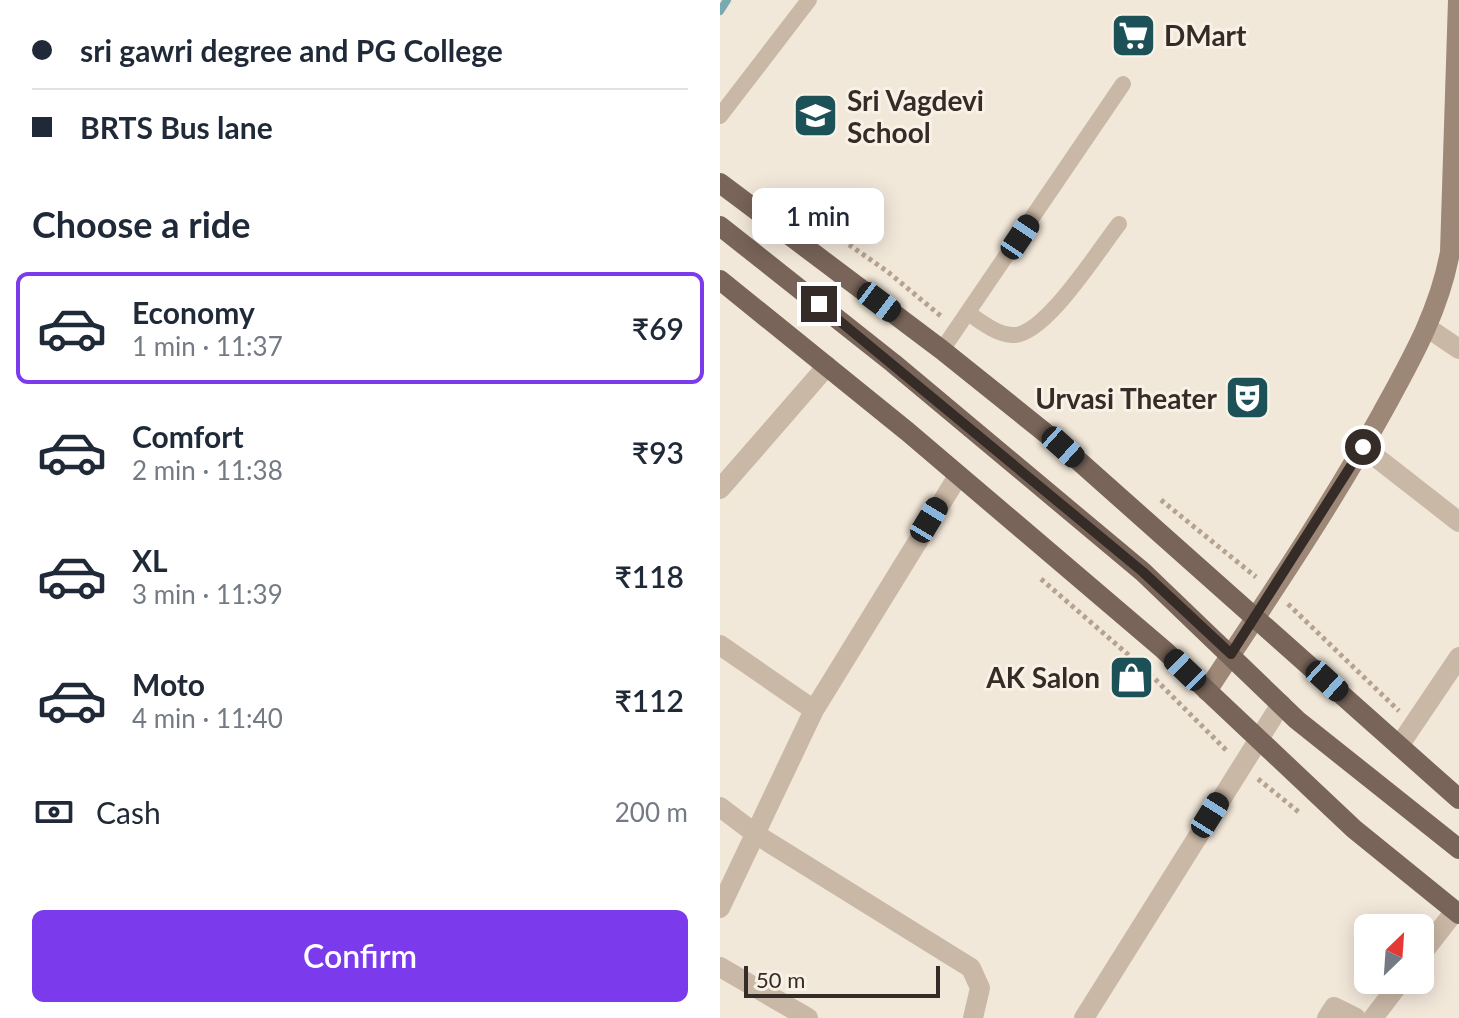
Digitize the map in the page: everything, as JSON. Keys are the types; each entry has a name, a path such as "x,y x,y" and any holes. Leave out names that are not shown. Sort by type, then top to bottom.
{"main road":[{"path":"720,183 942,350 1063,447 1459,799"},
{"path":"720,226 905,373 1143,572 1281,704 1459,849"},
{"path":"720,280 827,366 1164,650 1257,741 1354,829 1457,912"}],"street":[{"path":"1207,691 1363,447 1428,328 1444,287 1450,252 1458,0"},
{"path":"1428,328 1459,349"},
{"path":"720,489 827,366"},
{"path":"1363,447 1459,522"},
{"path":"720,908 814,710 958,476"},
{"path":"720,645 814,710"},
{"path":"1399,746 1459,657"},
{"path":"1084,1018 1281,704"},
{"path":"720,807 757,835 971,968 980,988 973,1018"},
{"path":"1434,939 1457,912"},
{"path":"720,967 808,1018"},
{"path":"1373,1018 1391,994"},
{"path":"1327,1018 1334,1007 1356,1018"}],"lane":[{"path":"720,116 809,0"},
{"path":"942,350 1123,84"},
{"path":"968,313 996,332 1015,336 1037,327 1119,224"}],"path":[{"path":"1034,572 1147,671 1241,765 1302,815"}],"waterway":[{"path":"720,11 727,0"}],"place":[{"name":"DMart","path":"1133,35"},
{"name":"Sri Vagdevi School","path":"816,116"},
{"name":"Urvasi Theater","path":"1248,398"},
{"name":"AK Salon","path":"1131,677"}],"route":[{"path":"819,304 1143,572 1231,654 1363,447"}]}
